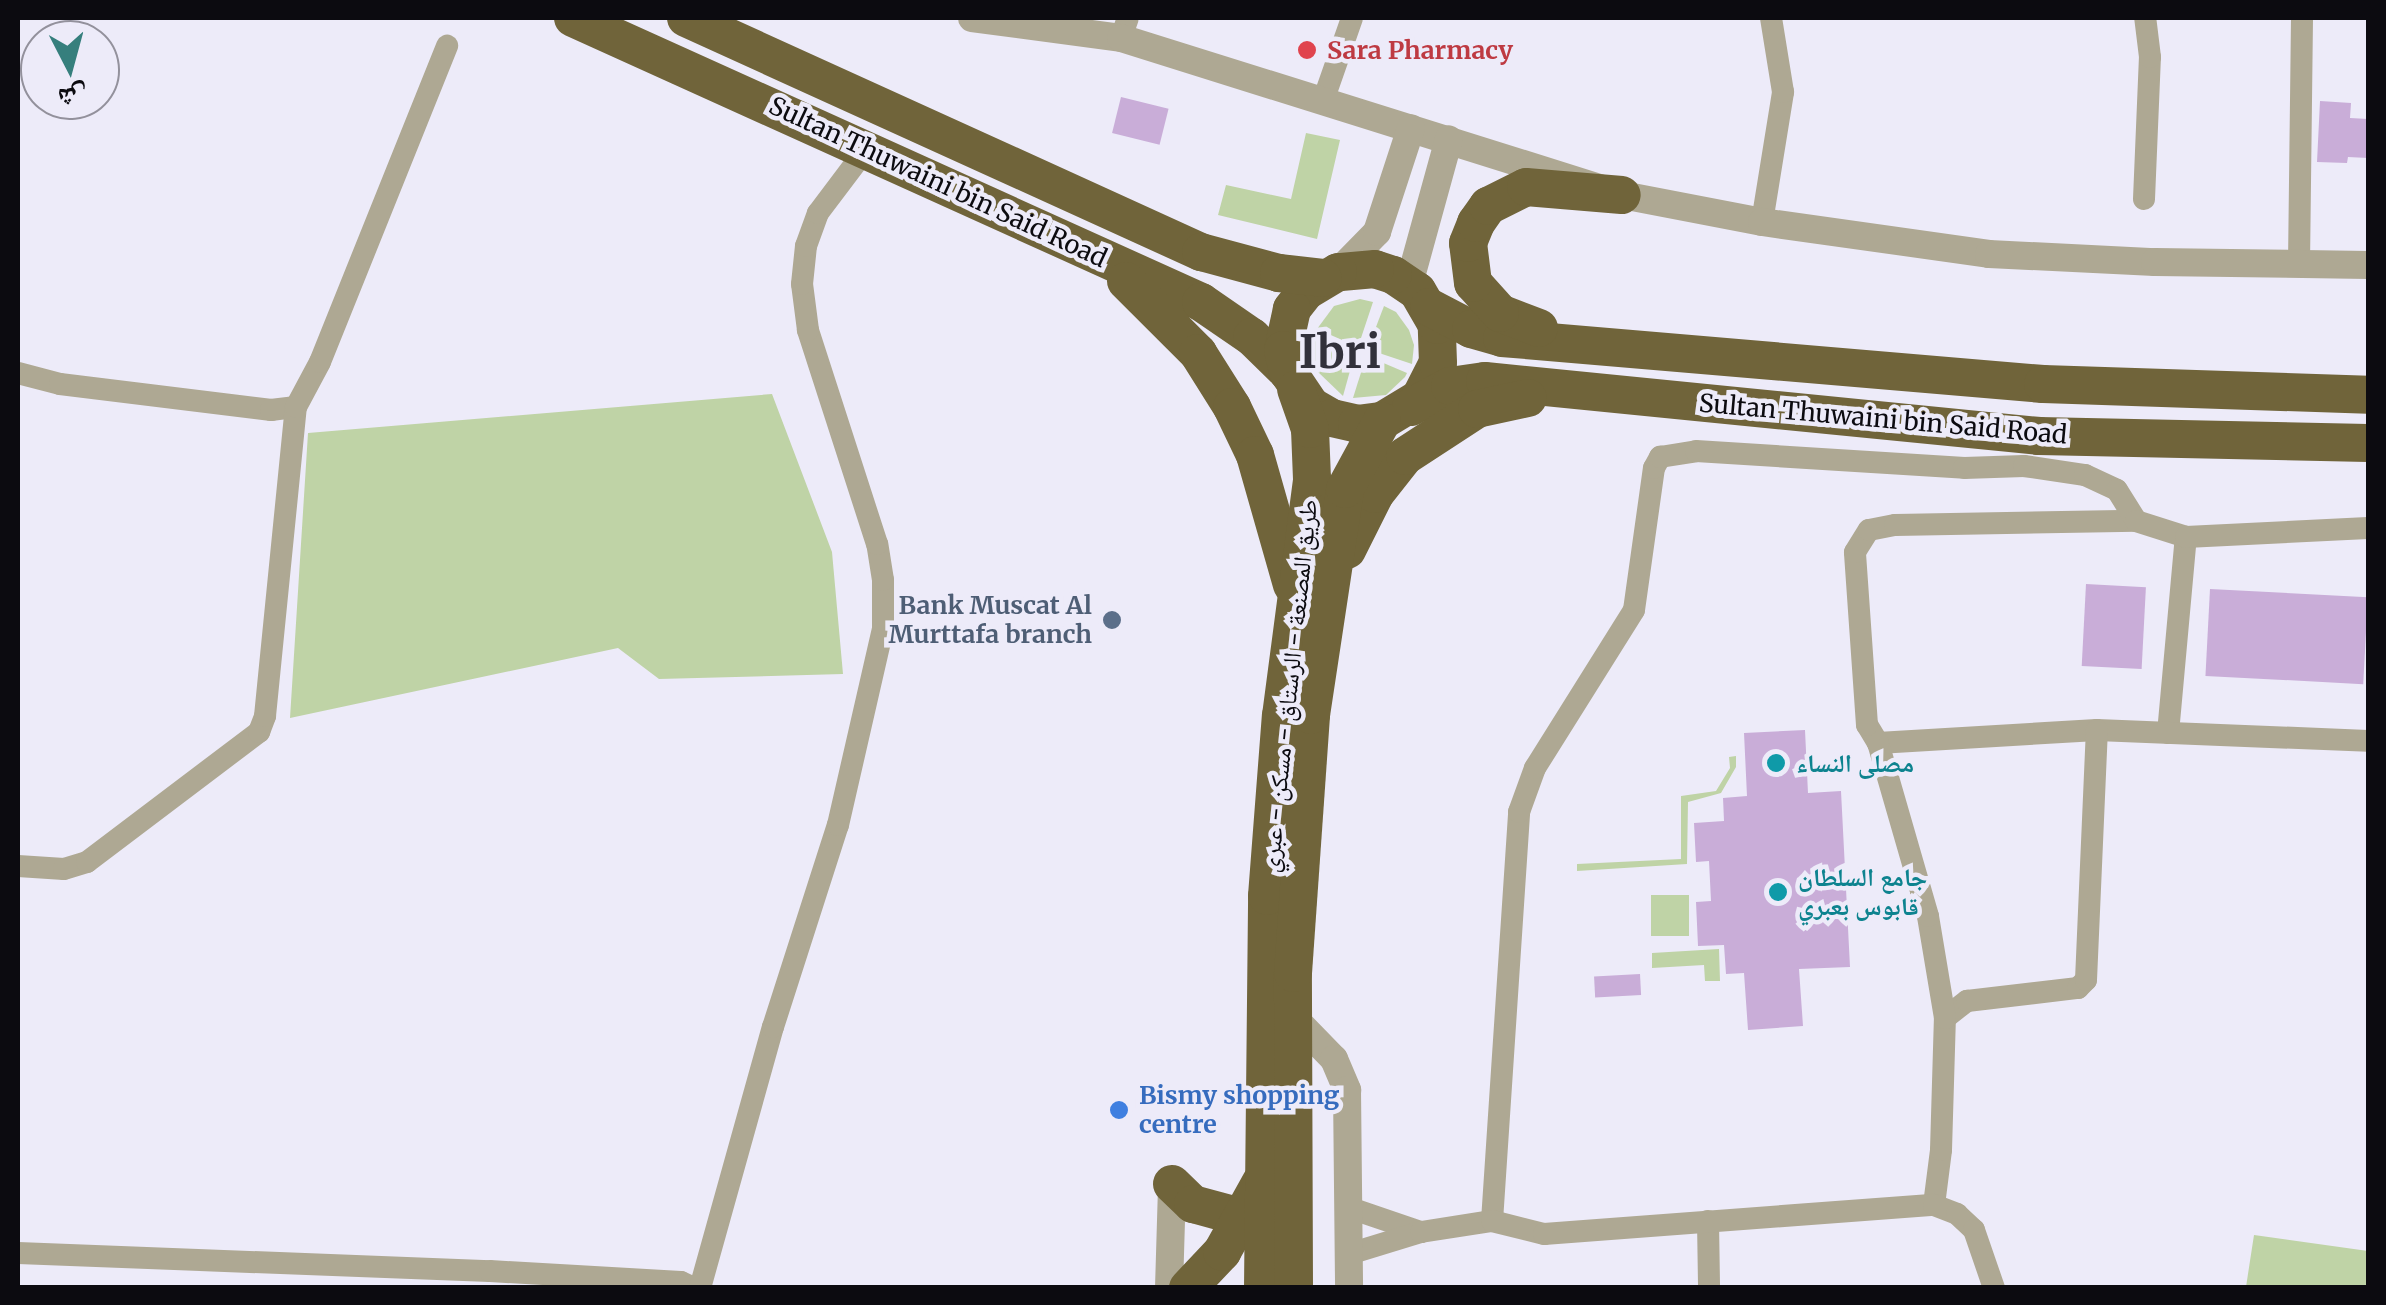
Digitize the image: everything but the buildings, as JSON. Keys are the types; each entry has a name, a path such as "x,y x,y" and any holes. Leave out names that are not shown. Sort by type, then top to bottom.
{"highway":[{"name":"Sultan Thuwaini bin Said Road","path":"573,18 1201,302 1252,337 1291,379"},
{"name":"Sultan Thuwaini bin Said Road","path":"686,18 1200,252 1279,273 1331,275"},
{"path":"1593,346 1500,313 1473,283 1468,243 1488,206 1526,187 1622,195"},
{"path":"1038,228 1139,291 1206,366 1255,455 1311,605"},
{"path":"1375,269 1419,295 1440,344 1431,382 1393,416 1357,424 1332,418 1311,406 1291,379 1283,350 1292,309 1331,275 1375,269"},
{"name":"Sultan Thuwaini bin Said Road","path":"1419,295 1471,329 1502,338 2044,384 2368,394"},
{"name":"طريق المصنعة - الرستاق - مسكن - عبري","path":"1291,379 1310,429 1312,460 1311,605 1292,1016 1294,1288"},
{"name":"Sultan Thuwaini bin Said Road","path":"1393,416 1450,386 1485,381 2039,436 2368,443"},
{"path":"1311,605 1376,494 1405,456 1441,428 1477,409 1529,398 1650,397"},
{"name":"طريق المصنعة - الرستاق - مسكن - عبري","path":"1263,1288 1266,912 1281,716 1346,489 1393,416"},
{"path":"1188,1288 1222,1252 1262,1180"},
{"path":"1172,1184 1193,1204 1242,1218"}],"street":[{"path":"972,18 1124,28 1322,101 1622,195 1762,222 1989,254 2368,265"},
{"path":"1322,101 1352,18"},
{"path":"1762,222 1783,92 1771,18"},
{"path":"2144,199 2150,57 2146,18"},
{"path":"2299,264 2302,18"},
{"path":"18,866 64,869 87,862 258,732 265,716 296,407 320,362 447,46"},
{"path":"1331,275 1377,232 1412,128"},
{"path":"1419,295 1421,226 1448,139"},
{"path":"18,1253 490,1270 681,1282 697,1288 838,826 882,628 878,544 808,330 802,284 806,246 818,213 867,148"},
{"path":"18,373 60,384 270,410 296,407"},
{"path":"1492,1221 1519,812 1535,768 1634,610 1654,468 1660,458 1696,452 1964,468 2024,466 2086,474 2117,490 2136,520"},
{"path":"1934,1205 1941,1150 1945,1018 1928,916 1878,742 1867,725 1856,552 1869,530 1907,524 2136,520 2186,537 2368,528"},
{"path":"2168,733 2186,537"},
{"path":"1878,742 2097,730 2368,741"},
{"path":"1945,1018 1967,1001 2078,988 2086,980 2097,730"},
{"path":"1292,1016 1326,1048 1344,1080 1349,1288"},
{"path":"1170,1288 1172,1184"},
{"path":"1350,1254 1420,1232 1492,1221 1544,1234 1934,1205 1958,1214 1974,1230 1994,1288"},
{"path":"1350,1208 1420,1232"},
{"path":"1708,1221 1709,1288"}],"green space":[{"path":"1306,133 1340,140 1317,239 1218,215 1226,185 1291,199"},
{"path":"1360,299 1373,302 1361,338 1349,343 1317,329 1334,306"},
{"path":"1384,306 1396,312 1409,330 1414,345 1412,364 1376,352 1371,340"},
{"path":"1314,338 1350,351 1353,360 1343,396 1317,371 1312,355"},
{"path":"1374,359 1407,373 1386,395 1353,398 1364,363"},
{"path":"772,394 832,552 843,674 659,679 618,648 290,718 308,433"},
{"path":"1736,756 1736,767 1721,793 1688,802 1687,864 1577,871 1577,864 1681,859 1681,796 1716,791 1730,768 1729,757"},
{"path":"1651,895 1689,895 1689,936 1651,936"},
{"path":"1719,949 1720,981 1705,981 1704,965 1652,968 1652,953"},
{"path":"2254,1235 2368,1251 2368,1287 2246,1287"}],"place":[{"name":"Sara Pharmacy","path":"1307,50"},
{"name":"Bank Muscat Al Murttafa branch","path":"1112,620"},
{"name":"مصلى النساء","path":"1776,763"},
{"name":"جامع السلطان قابوس بعبري","path":"1778,892"},
{"name":"Bismy shopping centre","path":"1119,1110"}],"district":[{"name":"Ibri","path":"1340,353"}]}
